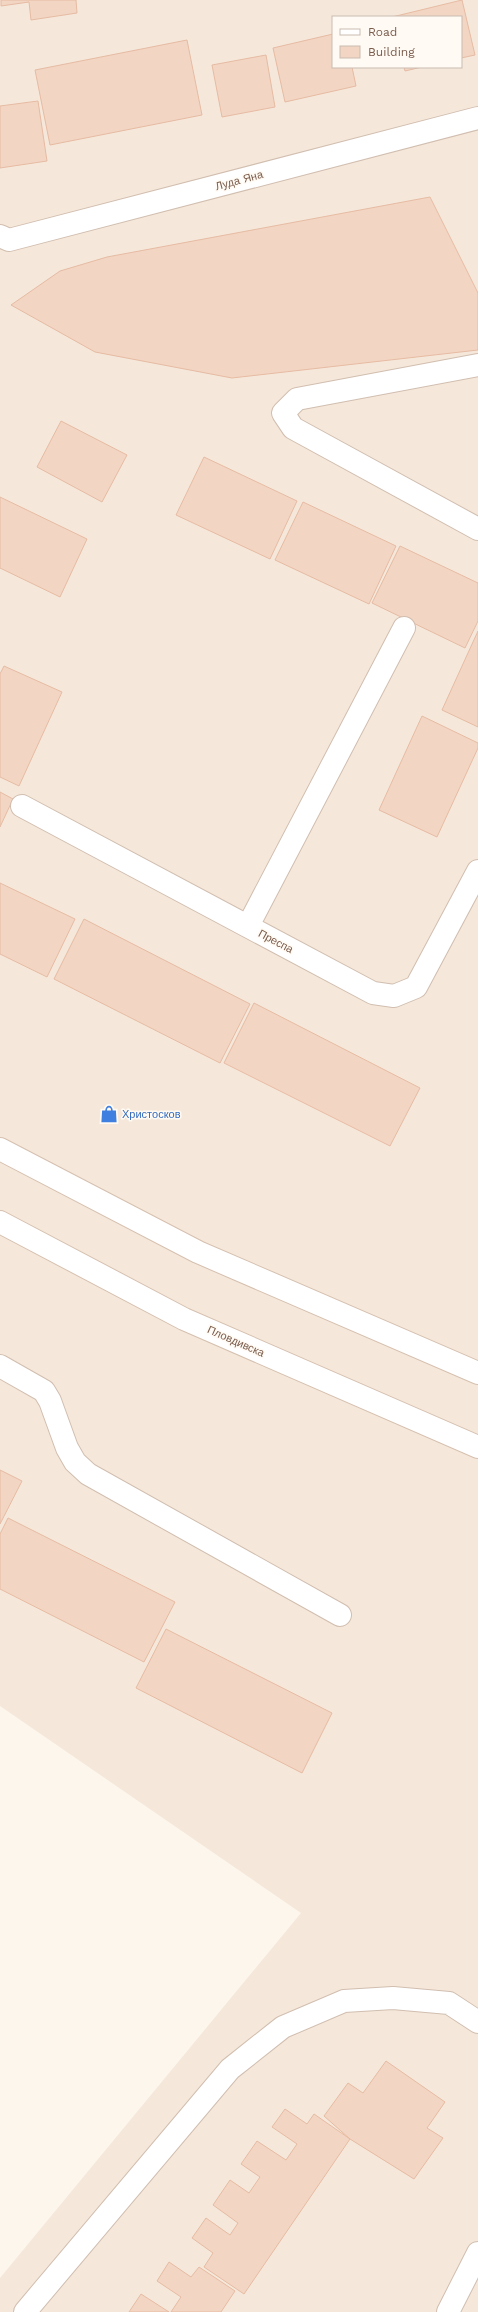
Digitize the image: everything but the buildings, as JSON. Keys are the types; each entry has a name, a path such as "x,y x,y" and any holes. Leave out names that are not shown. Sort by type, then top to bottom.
{"street":[{"name":"Луда Яна","path":"3,243 478,118"},
{"path":"478,365 297,399 283,414 293,428 478,529"},
{"path":"248,926 404,628"},
{"name":"Преспа","path":"22,806 373,993 394,996 416,987 478,871"},
{"path":"0,1149 198,1252 478,1372"},
{"name":"Пловдивска","path":"0,1222 184,1319 478,1447"},
{"path":"0,1366 44,1391 50,1401 67,1448 75,1462 88,1474 340,1615"},
{"path":"25,2312 230,2069 283,2027 344,2002 393,1998 449,2003 478,2022"},
{"path":"448,2312 478,2254"}],"shaded area":[{"path":"0,0 478,0 478,2312 0,2312 0,2278 301,1913 0,1706"}],"place":[{"name":"Христосков","path":"109,1114"}]}
